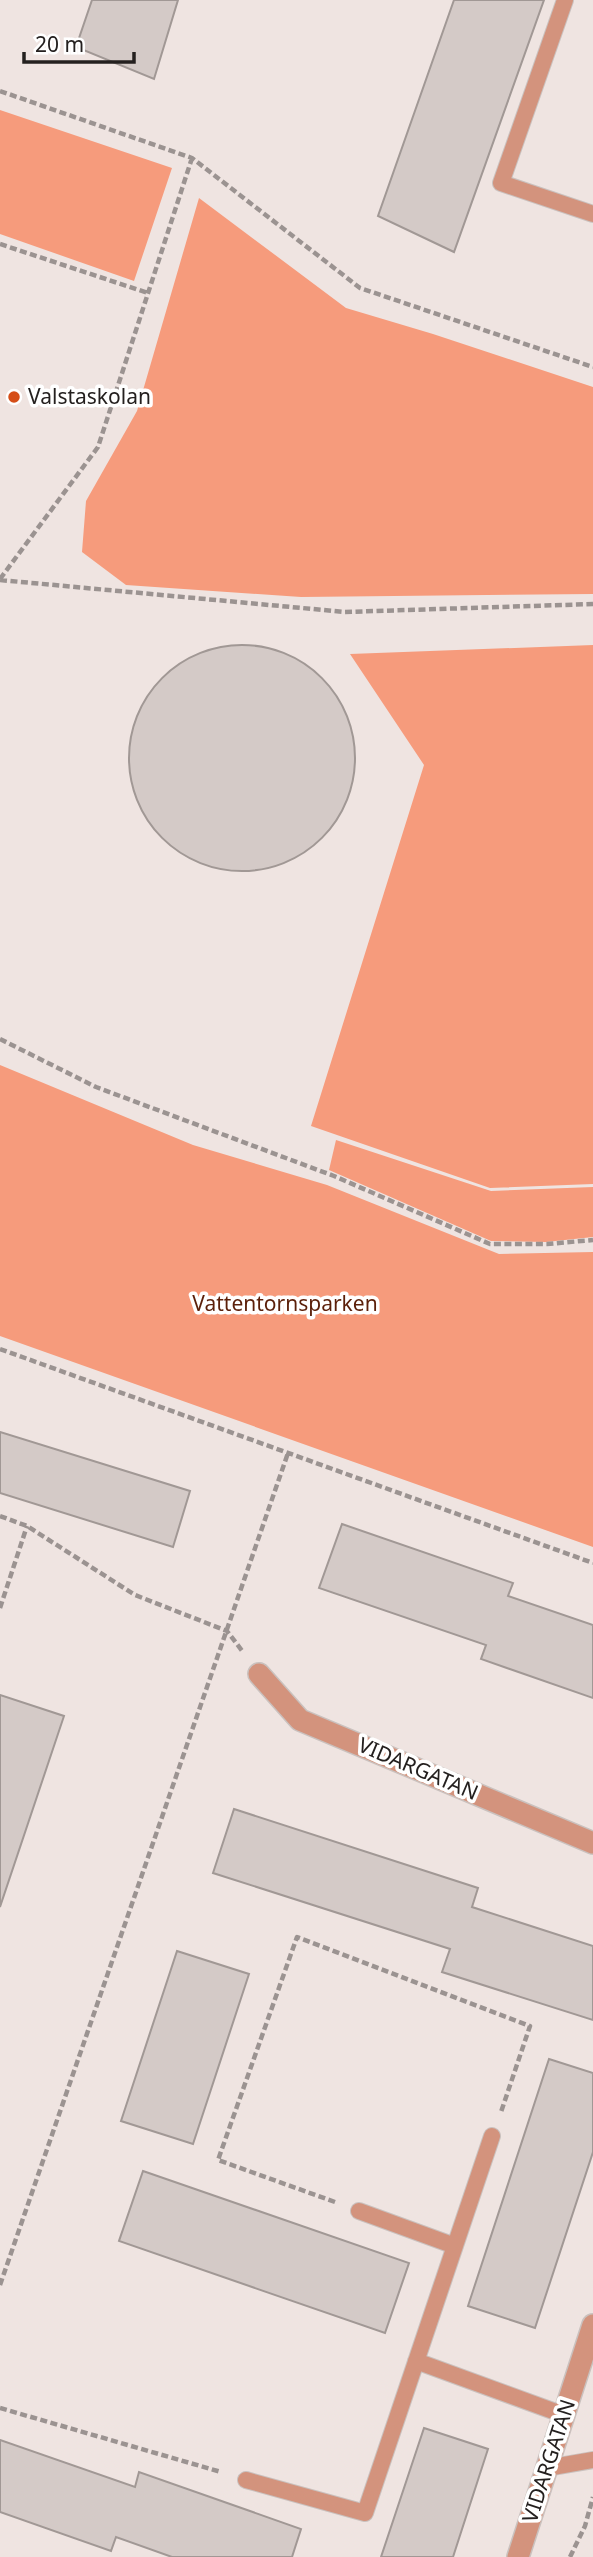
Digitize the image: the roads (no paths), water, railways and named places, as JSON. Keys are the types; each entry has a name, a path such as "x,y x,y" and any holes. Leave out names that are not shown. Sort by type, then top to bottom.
{"street":[{"name":"VIDARGATAN","path":"259,1674 300,1720 593,1843"},
{"name":"VIDARGATAN","path":"518,2557 593,2325"}],"lane":[{"path":"565,0 501,183 593,214"},
{"path":"246,2480 365,2513 492,2136"},
{"path":"359,2211 455,2246"},
{"path":"416,2361 564,2415"},
{"path":"547,2468 593,2460"}],"place":[{"name":"Valstaskolan","path":"14,397"}],"park label":[{"name":"Vattentornsparken","path":"285,1304"}]}
